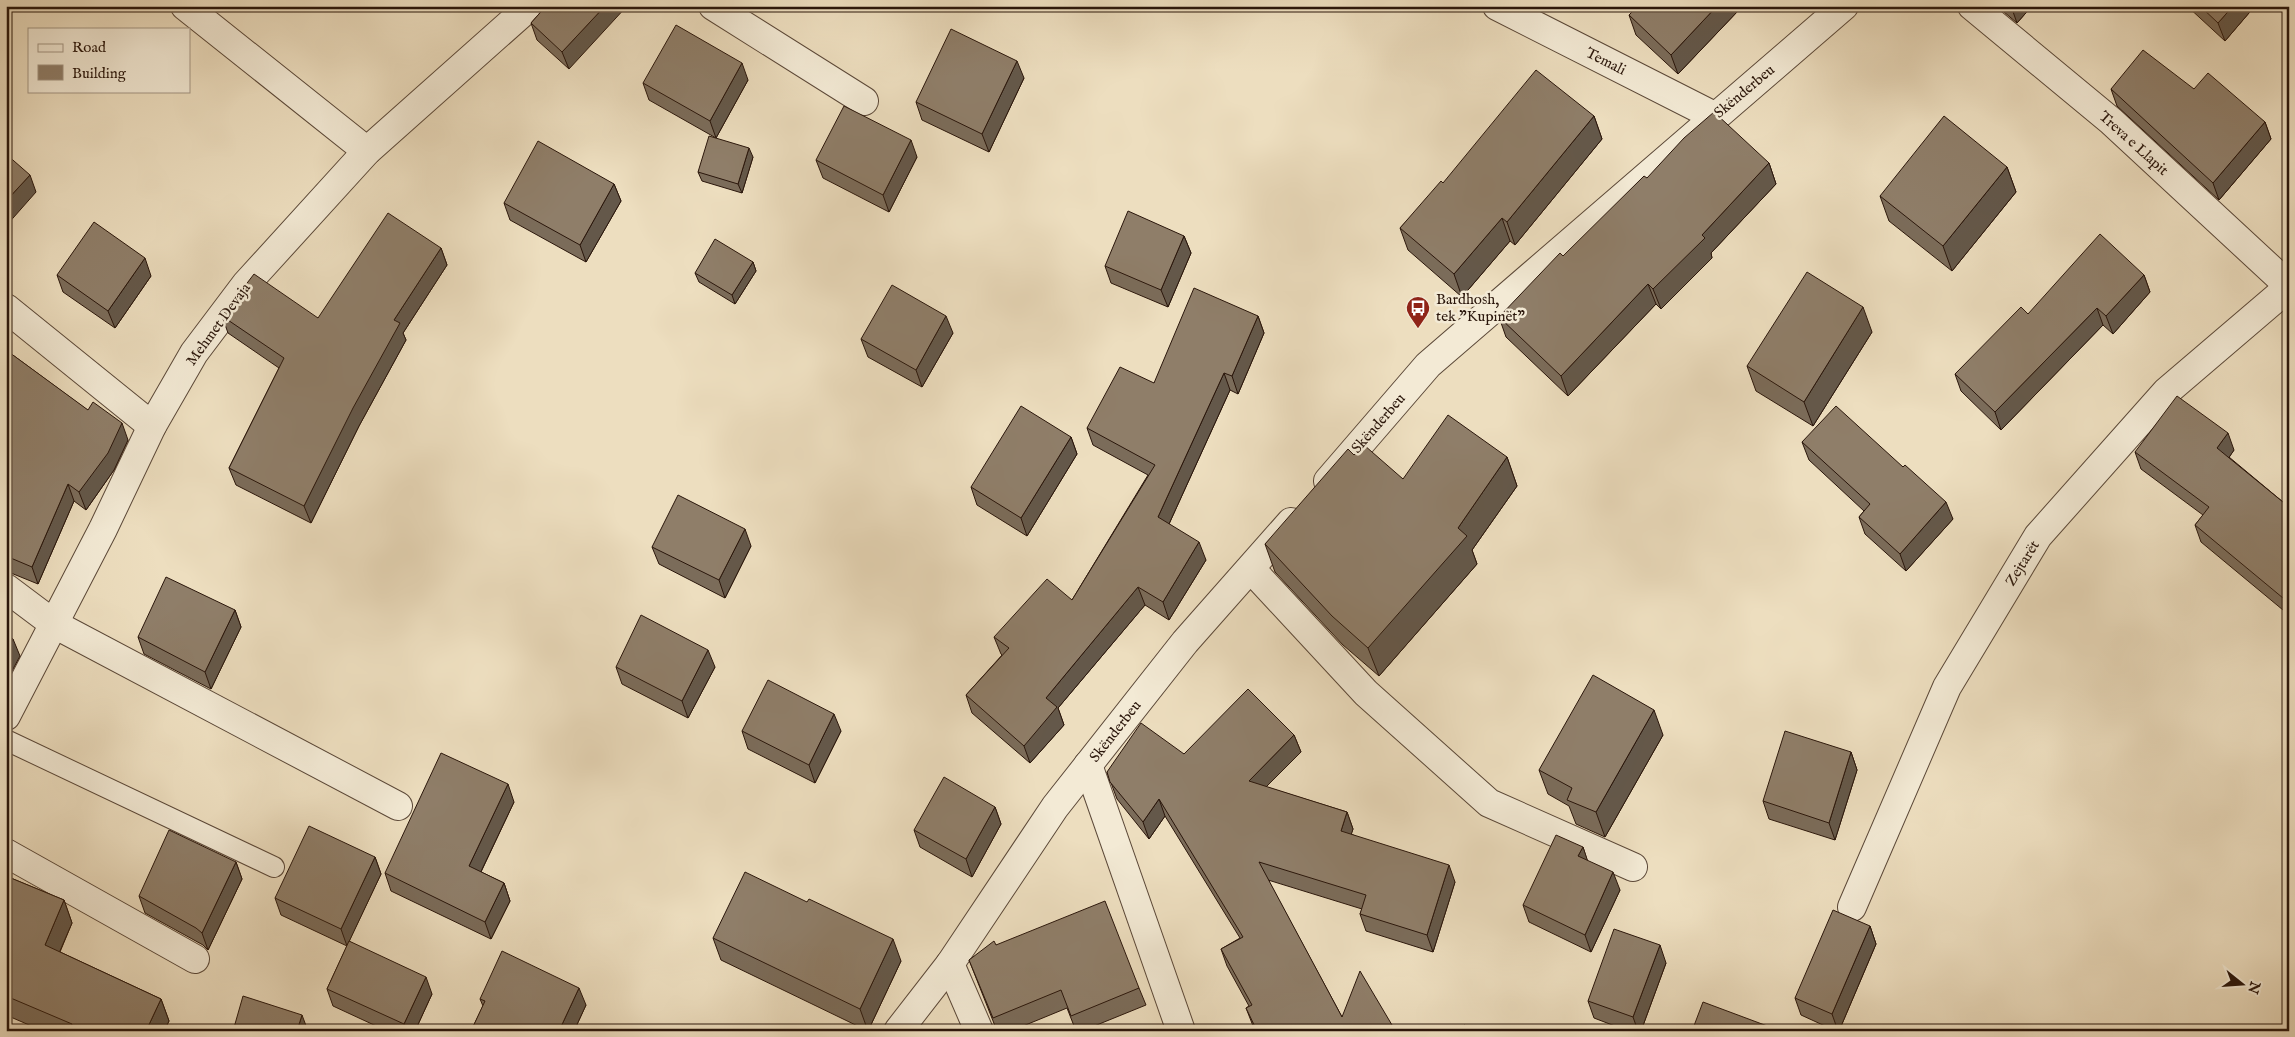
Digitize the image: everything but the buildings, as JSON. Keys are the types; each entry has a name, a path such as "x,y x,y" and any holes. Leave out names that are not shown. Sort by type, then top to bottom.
{"street":[{"path":"185,6 367,151"},
{"path":"713,6 864,102"},
{"name":"Temali","path":"1497,6 1714,116"},
{"name":"Skënderbeu","path":"898,1031 950,964 1055,808 1184,642 1428,365 1714,116 1844,6"},
{"name":"Treva e Llapit","path":"1972,6 2111,121 2289,287"},
{"name":"Mehmet Devaja","path":"6,716 54,624 152,426 194,353 246,284 367,151 523,8"},
{"name":"Zejtarët","path":"1852,907 1947,686 2038,536 2166,392 2289,287"},
{"path":"6,308 152,426"},
{"path":"1250,569 1366,693 1490,803 1633,867"},
{"path":"6,588 54,624 398,806"},
{"path":"1088,765 1181,1031"},
{"path":"6,853 195,959"},
{"path":"950,964 979,1031"}],"lane":[{"path":"6,740 274,867"}],"place":[{"name":"Bardhosh, tek \"Kupinët\"","path":"1418,329"}]}
